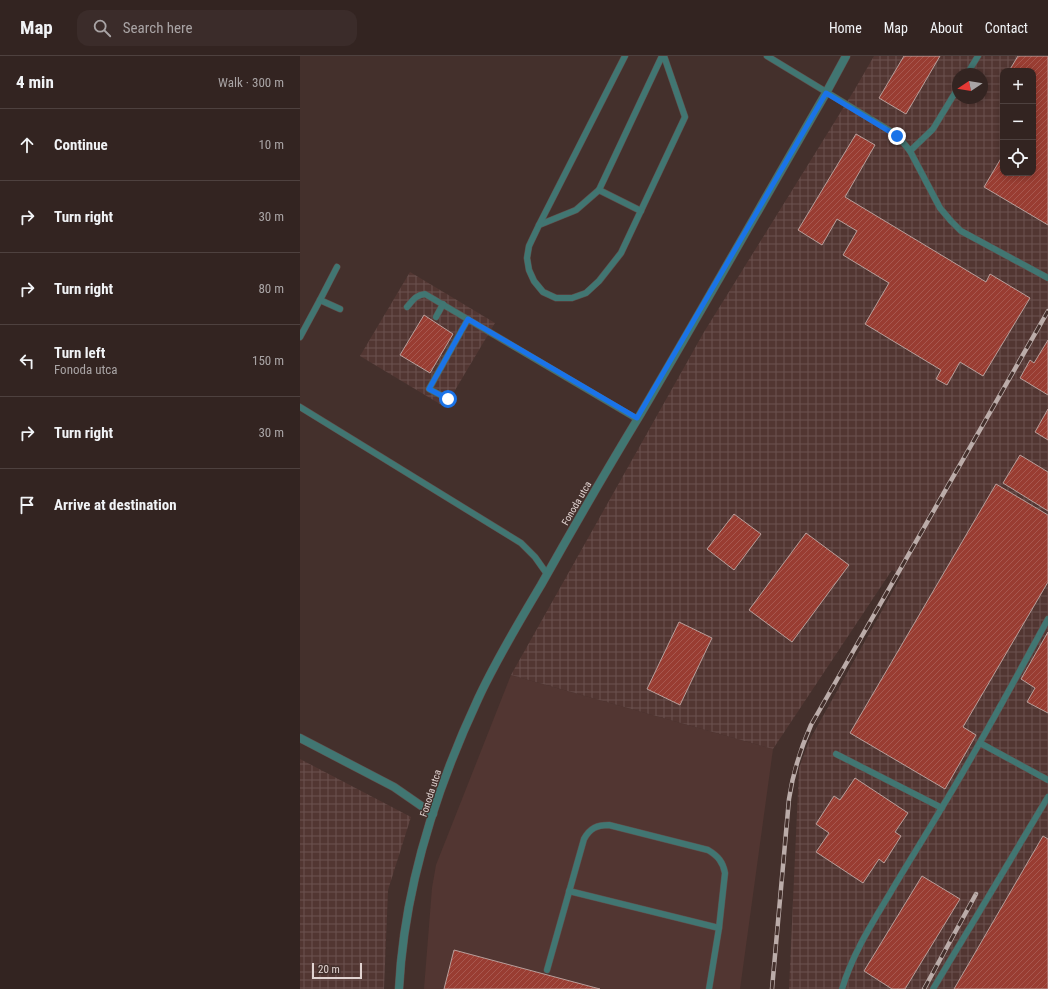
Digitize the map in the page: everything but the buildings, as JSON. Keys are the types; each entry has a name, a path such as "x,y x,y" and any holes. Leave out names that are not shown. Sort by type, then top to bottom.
{"street":[{"name":"Fonoda utca","path":"399,989 405,930 418,866 454,754 478,699 493,668 846,56"},
{"path":"300,738 394,787 434,814"}],"lane":[{"path":"625,56 529,246 527,258 529,270 534,281 543,292 556,298 572,298 586,293 599,281 621,253 685,117 663,56"},
{"path":"539,225 576,210 599,190 663,56"},
{"path":"767,56 897,136 910,151 940,208 961,231 1048,278"},
{"path":"971,68 978,56"},
{"path":"910,151 933,129 952,98"},
{"path":"599,190 640,211"},
{"path":"300,337 336,267"},
{"path":"407,307 415,298 426,294 637,418"},
{"path":"320,300 340,309"},
{"path":"436,317 442,304"},
{"path":"448,399 429,389 468,319"},
{"path":"300,407 521,543 535,557 547,574"},
{"path":"842,989 847,972 869,927 980,743 1048,619"},
{"path":"980,743 1048,780"},
{"path":"836,754 942,808"},
{"path":"933,989 1048,797"},
{"path":"547,970 584,839 591,828 609,825 708,850 716,854 724,865 725,873 719,928 709,989"},
{"path":"570,891 719,928"}],"shaded area":[{"path":"874,56 1048,56 1048,989 789,989 799,768 809,741 902,575 892,570 773,749 511,675 704,332"},
{"path":"410,272 495,323 445,407 360,356"},
{"path":"511,675 773,749 740,989 424,989 432,888 436,865"},
{"path":"300,759 411,817 388,890 384,989 300,989"}],"railway":[{"path":"772,989 789,799 795,770 807,734 1048,311"},
{"path":"924,989 976,894"}],"route":[{"path":"448,399 429,389 468,319 637,418 826,93 897,136"}]}
